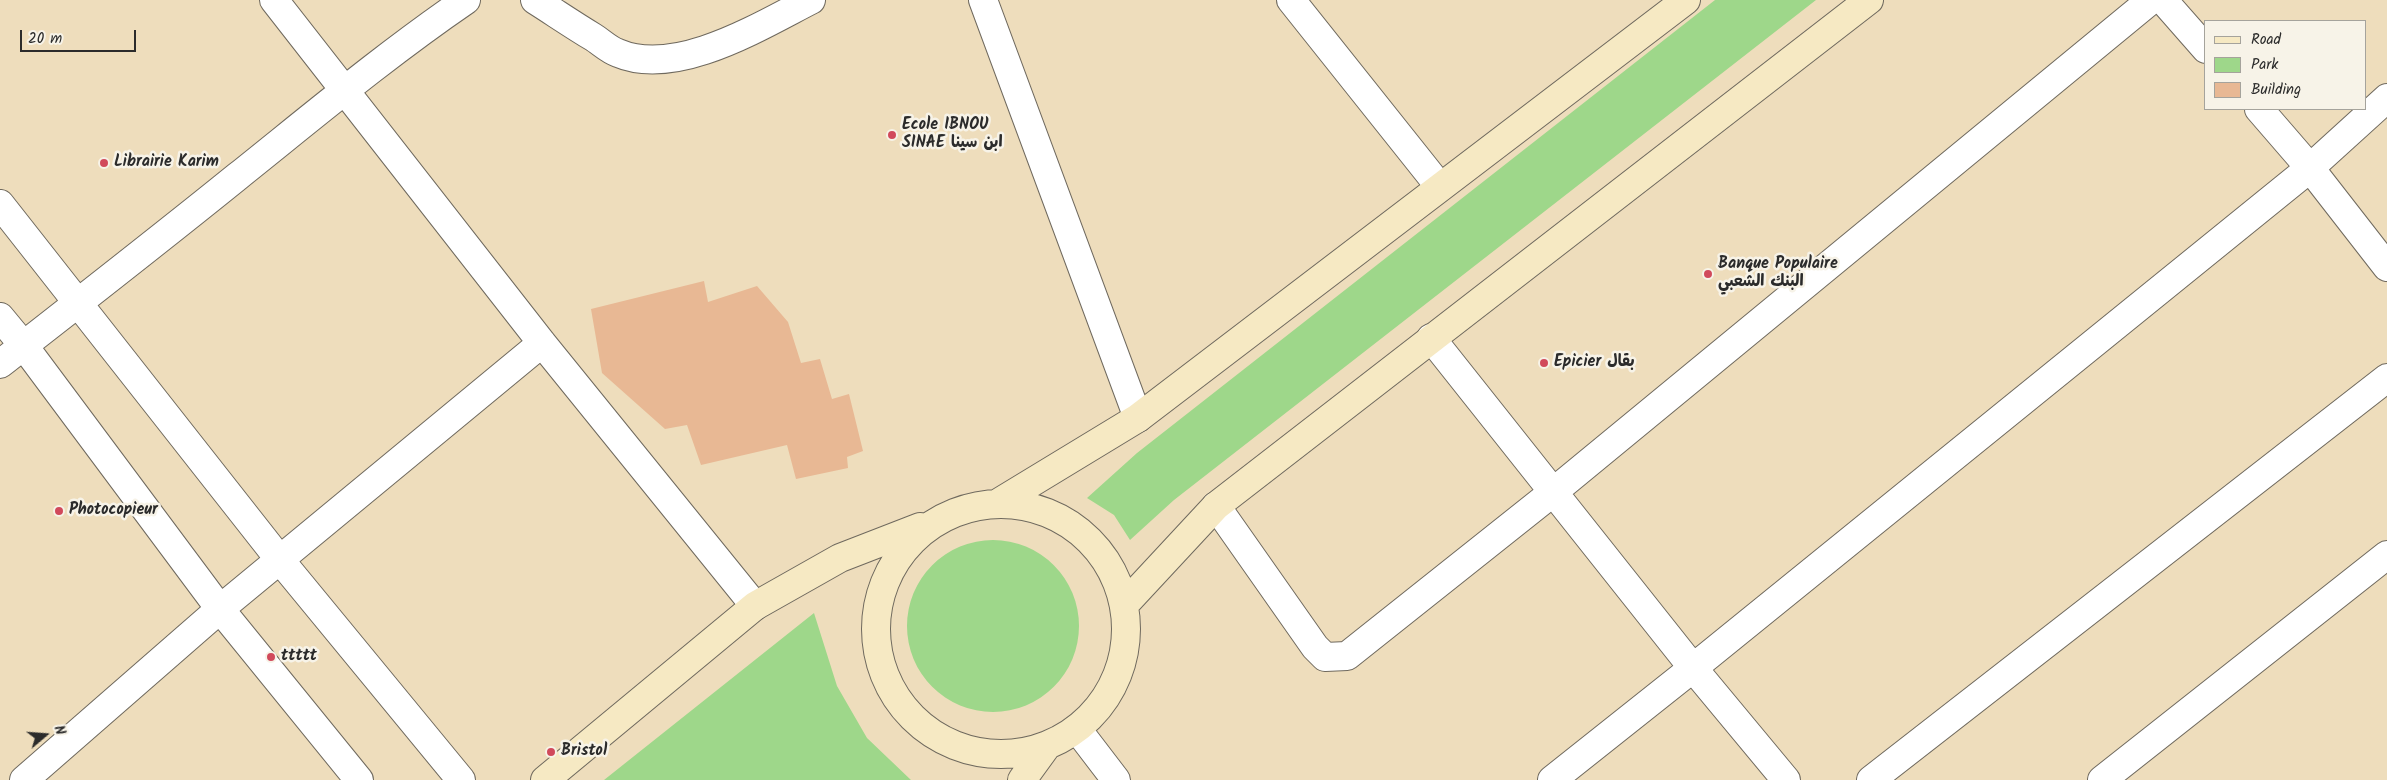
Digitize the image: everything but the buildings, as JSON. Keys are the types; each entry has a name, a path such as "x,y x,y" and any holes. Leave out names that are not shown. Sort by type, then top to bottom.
{"street":[{"path":"274,0 542,343 756,606"},
{"path":"0,364 78,305 345,90 421,31 466,0"},
{"path":"535,0 618,53 643,60 660,60 687,55 744,34 811,0"},
{"path":"983,0 1138,418"},
{"path":"1291,0 1440,187"},
{"path":"1124,605 1216,506 1869,0"},
{"path":"1216,506 1315,647 1325,656 1336,658 1347,656 1552,493 2151,0"},
{"path":"2163,0 2204,47"},
{"path":"998,503 1138,418 1681,1"},
{"path":"1552,780 2310,168 2387,98"},
{"path":"2260,110 2310,168 2387,267"},
{"path":"0,204 280,560 462,780"},
{"path":"0,317 24,346 220,609 359,780"},
{"path":"1431,338 1552,493 1786,780"},
{"path":"24,780 220,609 542,343"},
{"path":"1872,780 2387,378"},
{"path":"545,780 756,606 840,558 964,508 998,503 1033,507 1065,520 1092,543 1113,572 1124,605 1126,640 1118,674 1101,705 1077,729 1046,747 1005,755 997,754 965,749 928,731 899,703 880,666 875,625 883,585 902,549 933,522"},
{"path":"2102,780 2387,556"},
{"path":"1077,729 1116,780"},
{"path":"1022,780 1046,747"}],"green space":[{"path":"1715,0 1816,0 1174,500 1130,540 1114,515 1087,498 1137,453"},
{"path":"1001,540 1018,543 1034,550 1048,559 1060,571 1076,601 1079,626 1078,643 1073,659 1060,681 1048,693 1018,709 985,712 968,709 952,702 938,693 926,681 910,651 907,618 910,601 917,585 926,571 938,559 968,543"},
{"path":"814,613 837,686 867,738 911,780 604,780"}],"place":[{"name":"Ecole IBNOU SINAE ابن سينا","path":"892,135"},
{"name":"Librairie Karim","path":"104,163"},
{"name":"Banque Populaire البنك الشعبي","path":"1708,274"},
{"name":"Epicier بقال","path":"1544,363"},
{"name":"Photocopieur","path":"59,511"},
{"name":"ttttt","path":"271,657"},
{"name":"Bristol","path":"551,752"}]}
